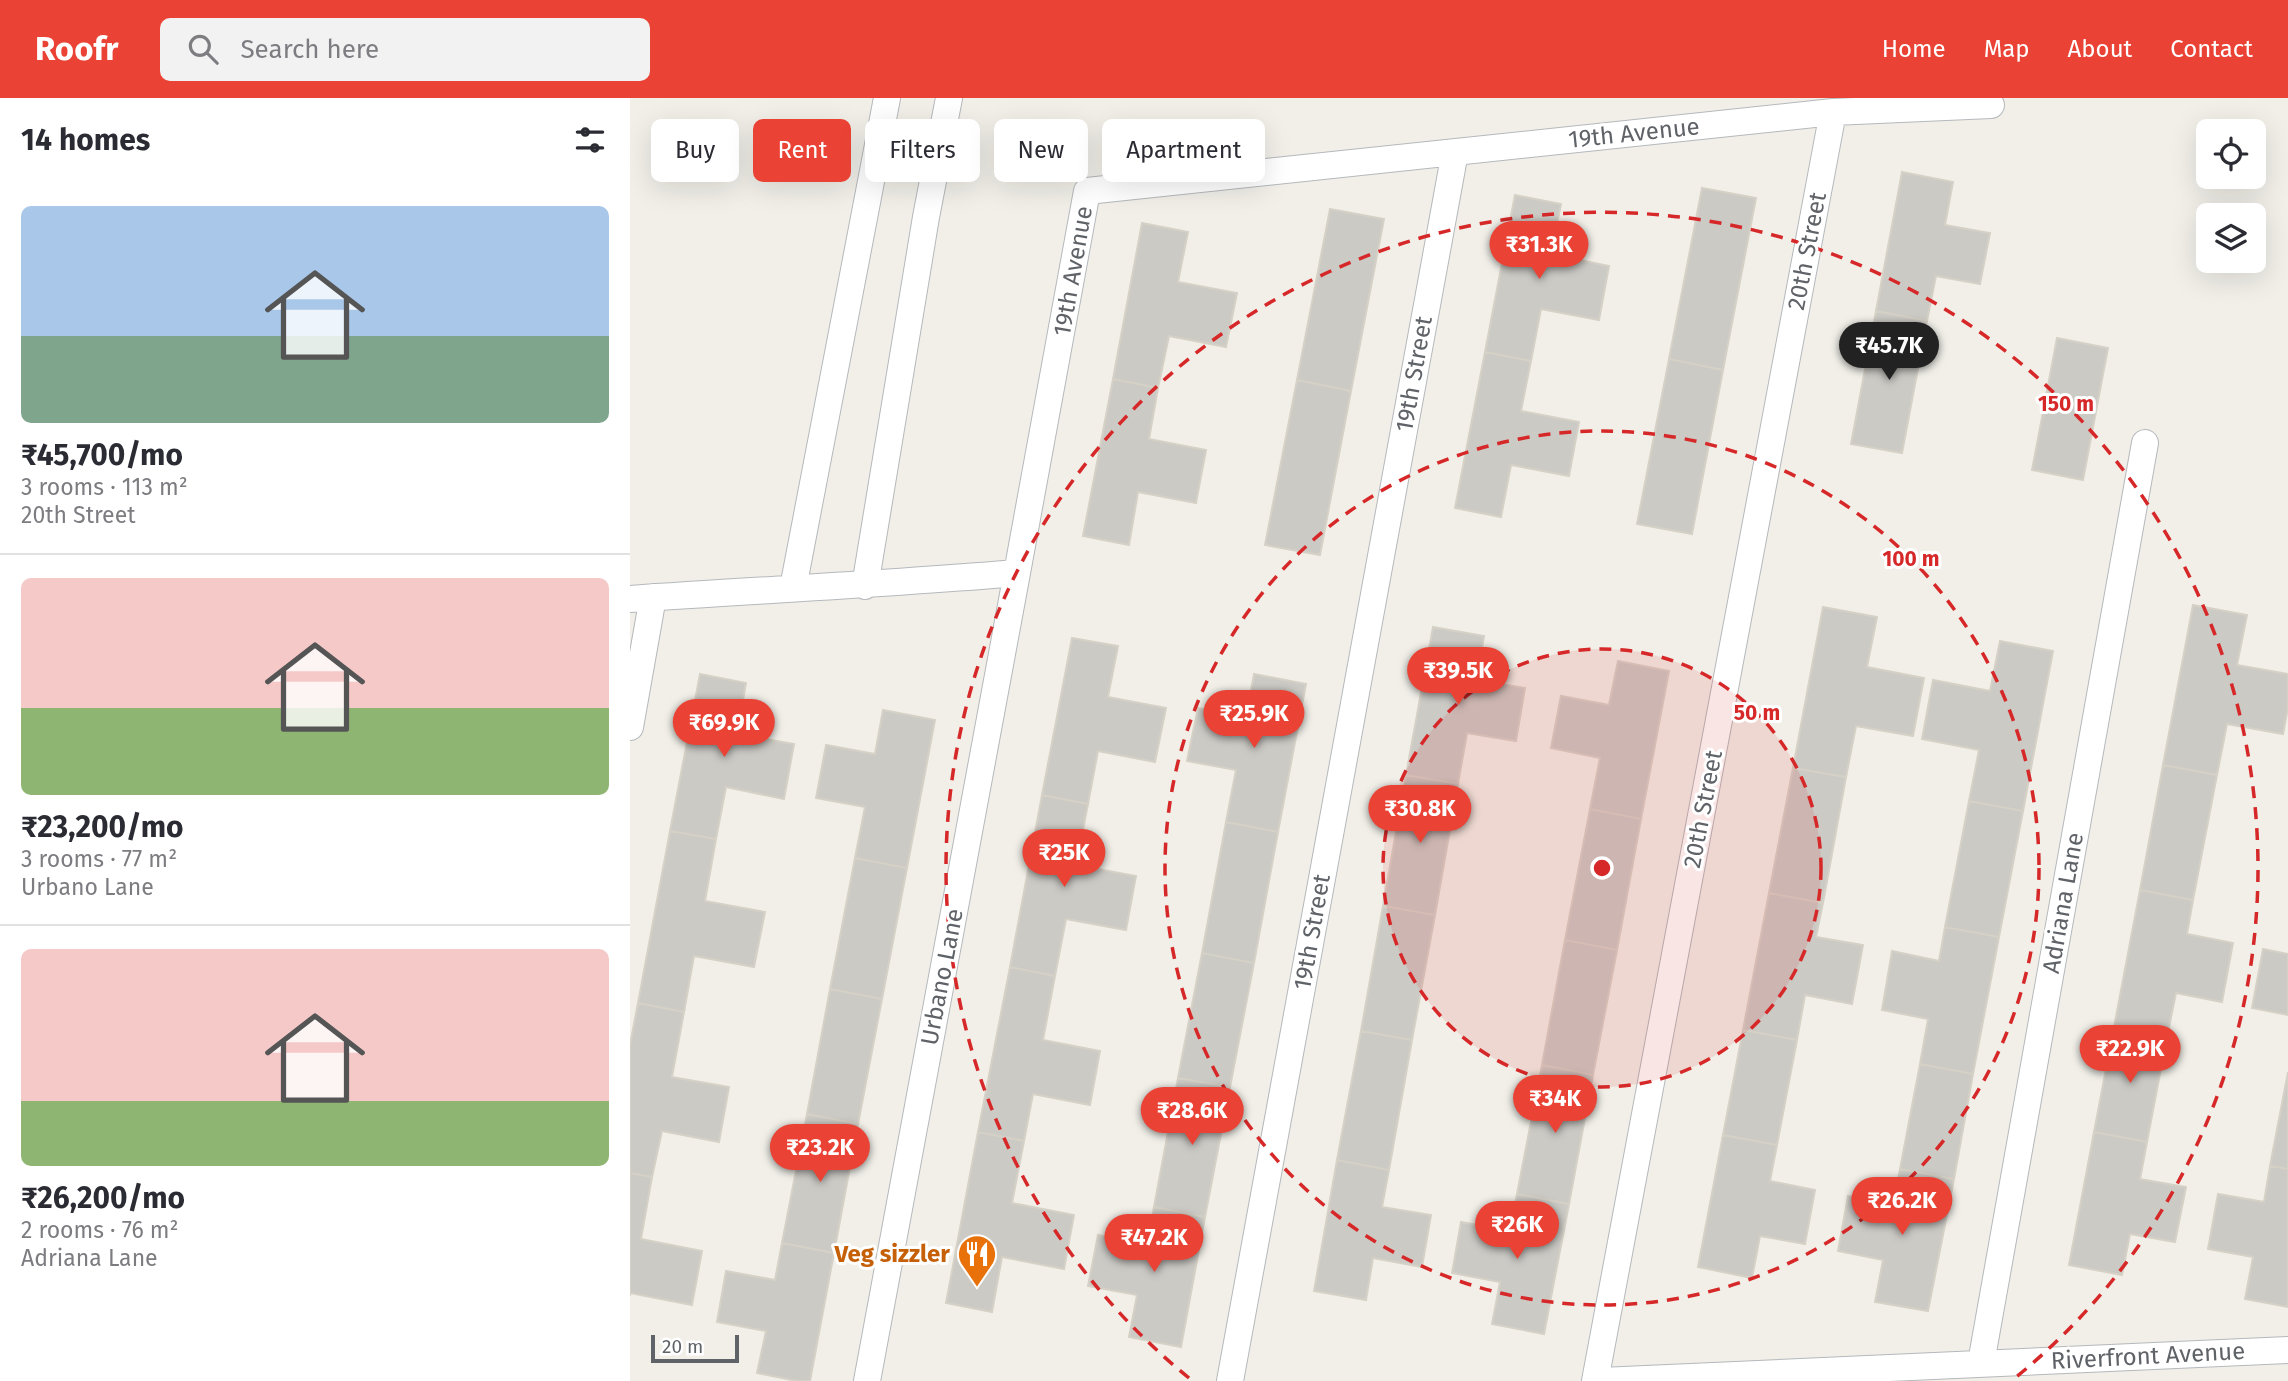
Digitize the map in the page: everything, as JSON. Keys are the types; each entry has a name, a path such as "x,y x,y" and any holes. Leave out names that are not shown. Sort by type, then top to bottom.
{"street":[{"path":"793,587 887,98"},
{"path":"865,586 926,217 949,98"},
{"name":"19th Avenue","path":"1017,573 1087,191 1833,112 1992,105"},
{"name":"20th Street","path":"1595,1381 1833,112"},
{"name":"19th Street","path":"1230,1381 1455,152"},
{"name":"Adriana Lane","path":"1981,1363 2145,443"},
{"path":"630,727 641,598 793,587 865,586 1017,573"},
{"name":"Urbano Lane","path":"867,1381 1017,573"},
{"name":"Riverfront Avenue","path":"1601,1381 1936,1373 1981,1363 2006,1371 2288,1350"}],"building":[{"path":"1902,172 1953,182 1945,225 1990,233 1980,284 1936,276 1927,321 1876,311"},
{"path":"1702,188 1756,198 1723,370 1669,359"},
{"path":"1515,195 1561,204 1551,254 1609,266 1599,320 1541,309 1531,361 1485,352"},
{"path":"1330,209 1384,219 1351,391 1297,380"},
{"path":"1142,223 1188,232 1178,282 1237,293 1226,347 1169,336 1158,388 1113,379"},
{"path":"1876,311 1927,321 1902,453 1851,444"},
{"path":"2057,338 2108,348 2083,480 2032,470"},
{"path":"1485,352 1531,361 1521,411 1579,422 1569,476 1511,465 1501,517 1455,508"},
{"path":"1669,359 1723,370 1692,534 1637,524"},
{"path":"1113,379 1158,388 1149,439 1206,450 1196,503 1138,492 1129,545 1083,536"},
{"path":"1297,380 1351,391 1320,555 1265,545"},
{"path":"2193,605 2247,615 2237,665 2288,674 2288,708 2283,734 2227,724 2217,775 2163,765"},
{"path":"1823,607 1877,617 1867,667 1924,678 1913,736 1856,726 1846,777 1793,768"},
{"path":"1433,627 1484,636 1477,680 1525,688 1516,741 1467,733 1458,784 1406,775"},
{"path":"1072,638 1118,646 1108,697 1166,708 1155,762 1098,751 1088,804 1042,795"},
{"path":"2000,641 2053,651 2023,811 1969,801 1979,750 1922,739 1933,680 1990,691"},
{"path":"1618,661 1669,671 1641,819 1590,809 1600,758 1551,748 1561,696 1609,705"},
{"path":"700,674 746,683 737,734 794,744 784,799 726,787 716,839 670,831"},
{"path":"1254,674 1306,684 1278,832 1226,822 1236,770 1187,761 1198,708 1246,718"},
{"path":"883,710 935,720 907,868 855,858 865,807 816,798 826,745 875,754"},
{"path":"2163,765 2217,775 2193,900 2140,890"},
{"path":"1793,768 1846,777 1823,903 1769,893"},
{"path":"1406,775 1458,784 1435,915 1383,906"},
{"path":"1042,795 1088,804 1076,865 1136,876 1126,930 1066,919 1055,976 1010,967"},
{"path":"1969,801 2023,811 1999,937 1945,927"},
{"path":"1590,809 1641,819 1617,950 1565,940"},
{"path":"1226,822 1278,832 1254,963 1202,953"},
{"path":"670,831 716,839 705,901 765,912 754,967 694,956 684,1012 638,1003"},
{"path":"855,858 907,868 882,999 830,989"},
{"path":"2140,890 2193,900 2187,934 2233,943 2222,1002 2176,993 2167,1037 2114,1027"},
{"path":"1769,893 1823,903 1816,937 1863,945 1852,1004 1805,995 1797,1040 1743,1030"},
{"path":"1383,906 1435,915 1412,1040 1361,1031"},
{"path":"1945,927 1999,937 1973,1074 1920,1064 1928,1019 1882,1010 1892,951 1939,961"},
{"path":"1565,940 1617,950 1593,1075 1542,1065"},
{"path":"2263,949 2288,954 2288,1015 2252,1008"},
{"path":"1202,953 1254,963 1230,1087 1178,1078"},
{"path":"1010,967 1055,976 1043,1040 1100,1051 1090,1105 1033,1094 1024,1141 978,1132"},
{"path":"830,989 882,999 858,1124 807,1114"},
{"path":"638,1003 684,1012 672,1077 729,1087 719,1142 662,1131 652,1177 630,1173 630,1045"},
{"path":"2114,1027 2167,1037 2147,1142 2094,1132"},
{"path":"1743,1030 1797,1040 1777,1145 1723,1135"},
{"path":"1361,1031 1412,1040 1389,1170 1337,1160"},
{"path":"1920,1064 1973,1074 1954,1179 1900,1169"},
{"path":"1542,1065 1593,1075 1569,1204 1517,1194"},
{"path":"2288,1072 2288,1169 2270,1166"},
{"path":"1178,1078 1230,1087 1205,1217 1154,1207"},
{"path":"807,1114 858,1124 834,1253 782,1243"},
{"path":"978,1132 1024,1141 1012,1203 1074,1215 1064,1269 1002,1257 992,1312 946,1303"},
{"path":"2094,1132 2147,1142 2140,1179 2186,1187 2175,1242 2130,1234 2122,1275 2069,1265"},
{"path":"1723,1135 1777,1145 1770,1181 1815,1190 1805,1244 1760,1236 1752,1278 1698,1267"},
{"path":"1337,1160 1389,1170 1382,1207 1431,1215 1422,1267 1373,1258 1366,1300 1314,1291"},
{"path":"2270,1166 2288,1169 2288,1307 2245,1299 2253,1257 2208,1249 2218,1194 2264,1202"},
{"path":"1900,1169 1954,1179 1928,1311 1875,1302 1883,1260 1838,1251 1848,1196 1893,1205"},
{"path":"630,1173 652,1177 641,1239 702,1251 692,1305 630,1293"},
{"path":"1517,1194 1569,1204 1544,1334 1492,1324 1500,1282 1452,1273 1461,1222 1510,1231"},
{"path":"1154,1207 1205,1217 1181,1347 1129,1337 1137,1295 1088,1286 1098,1235 1147,1244"},
{"path":"782,1243 834,1253 810,1381 757,1373 766,1331 717,1322 726,1271 775,1280"}],"place":[{"name":"Veg sizzler","path":"977,1288"}]}
